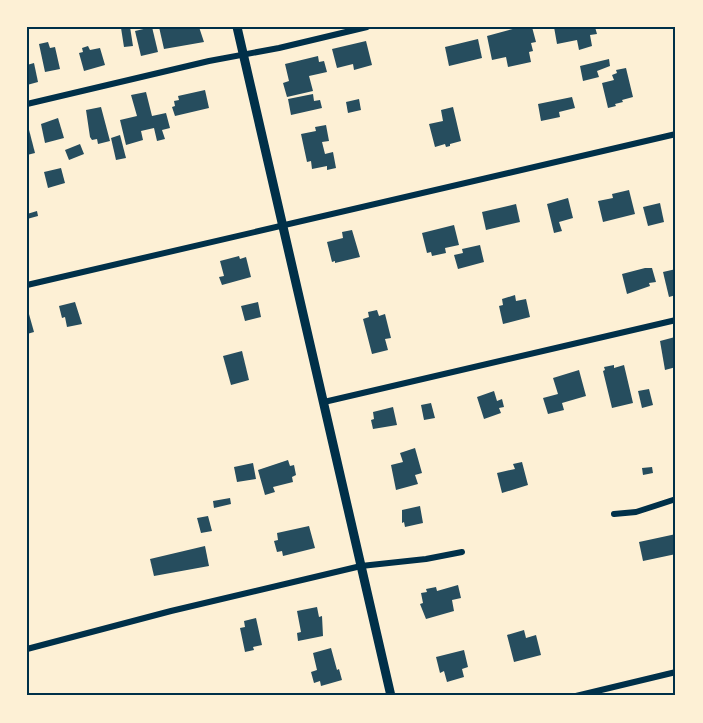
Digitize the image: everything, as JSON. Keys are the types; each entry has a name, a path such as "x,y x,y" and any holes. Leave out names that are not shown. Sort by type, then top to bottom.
{"street":[{"path":"237,27 391,696"},
{"path":"27,104 367,27"},
{"path":"27,285 676,134"},
{"path":"324,402 676,320"},
{"path":"614,514 636,512 676,500"},
{"path":"27,649 191,606 361,566 426,559 462,552"},
{"path":"576,696 676,672"}],"building":[{"path":"130,27 133,46 124,47 121,28"},
{"path":"152,27 158,52 141,56 135,31"},
{"path":"159,27 199,27 204,42 164,49"},
{"path":"520,27 532,27 536,42 531,43 533,51 529,52 531,62 508,67 506,57 492,60 487,36"},
{"path":"554,27 595,27 597,34 590,35 592,46 579,50 577,40 557,44"},
{"path":"478,39 482,58 449,66 445,47"},
{"path":"366,41 372,65 354,70 353,64 337,68 332,49"},
{"path":"48,42 50,48 55,47 60,69 45,72 39,44"},
{"path":"88,46 90,50 100,48 105,65 84,71 79,53 83,52 82,48"},
{"path":"318,56 319,62 324,61 327,72 309,76 313,91 287,97 283,83 289,81 285,64"},
{"path":"609,59 610,66 597,71 599,77 583,81 580,66"},
{"path":"34,63 38,82 27,85 27,65"},
{"path":"626,68 633,97 608,108 602,83 614,80 612,75 617,73 616,70"},
{"path":"205,90 209,108 175,116 172,107 175,106 174,101 179,100 178,96"},
{"path":"146,92 152,116 166,113 170,128 162,130 165,139 157,141 154,128 141,131 143,140 126,145 120,120 137,116 131,95"},
{"path":"313,94 314,101 320,100 322,108 291,115 288,99"},
{"path":"572,97 575,108 559,112 560,117 541,121 538,104"},
{"path":"359,99 361,110 348,113 346,102"},
{"path":"101,107 110,141 98,144 97,139 92,140 90,137 86,110"},
{"path":"453,107 461,141 446,147 445,144 435,147 429,124 443,121 441,110"},
{"path":"58,118 64,138 45,143 41,124"},
{"path":"27,122 35,153 27,155"},
{"path":"326,125 329,141 322,142 325,154 333,152 336,168 327,170 327,166 312,169 311,161 307,162 301,134 316,131 315,127"},
{"path":"120,135 126,158 116,160 111,138"},
{"path":"80,144 84,154 69,160 65,150"},
{"path":"61,168 65,183 48,188 44,172"},
{"path":"629,190 635,214 603,222 598,201 613,198 612,194"},
{"path":"568,198 573,218 559,222 562,231 554,233 547,204"},
{"path":"660,203 664,222 648,226 643,207"},
{"path":"516,204 520,222 486,230 482,212"},
{"path":"37,211 38,216 27,219 27,214"},
{"path":"454,225 459,245 445,248 446,253 432,256 431,252 427,253 422,233"},
{"path":"352,230 360,257 332,262 327,242 343,238 342,232"},
{"path":"480,245 484,262 458,269 454,255 463,253 462,249"},
{"path":"239,256 240,259 246,257 251,277 222,285 219,277 224,276 220,261"},
{"path":"652,268 656,282 627,294 622,274"},
{"path":"676,269 676,295 669,297 663,272"},
{"path":"515,295 516,301 526,299 530,317 503,324 499,306 503,305 502,299"},
{"path":"75,302 82,324 67,327 59,306"},
{"path":"258,302 261,317 245,321 241,306"},
{"path":"27,307 34,332 27,334"},
{"path":"377,310 379,316 385,314 391,338 385,339 388,350 372,354 363,319 369,317 368,312"},
{"path":"675,337 676,367 665,370 660,341"},
{"path":"242,351 249,380 231,385 223,356"},
{"path":"614,365 614,368 624,365 633,403 612,408 603,371 604,367"},
{"path":"579,370 586,396 562,403 564,410 548,414 543,398 558,394 553,378"},
{"path":"649,389 653,405 642,408 638,391"},
{"path":"494,391 497,401 502,399 504,407 499,408 501,413 484,419 477,397"},
{"path":"431,403 435,418 424,420 421,405"},
{"path":"393,407 397,425 373,429 371,420 374,419 373,412"},
{"path":"415,448 422,473 415,475 418,484 396,490 391,465 403,462 400,453"},
{"path":"288,460 290,466 294,465 296,475 292,477 293,482 273,487 275,492 265,495 258,470"},
{"path":"522,462 528,485 502,493 497,473 515,469 513,464"},
{"path":"253,463 256,479 237,482 234,467"},
{"path":"652,467 653,473 643,475 642,468"},
{"path":"230,498 231,504 214,508 213,501"},
{"path":"420,506 423,523 405,527 404,522 402,523 402,510"},
{"path":"208,516 212,531 201,533 197,518"},
{"path":"309,526 315,548 283,556 282,551 277,552 274,541 278,540 277,533"},
{"path":"676,534 676,554 643,561 639,542"},
{"path":"205,546 209,566 154,576 150,559"},
{"path":"458,585 461,598 452,600 454,611 426,619 420,604 423,603 421,593 427,592 426,589 436,587 437,591"},
{"path":"317,607 319,617 322,616 323,636 298,641 297,633 301,632 297,611"},
{"path":"256,618 262,645 245,652 240,628 245,627 244,621"},
{"path":"524,630 526,638 536,635 541,655 514,662 507,635"},
{"path":"331,648 342,680 321,686 320,681 314,683 311,672 317,670 313,653"},
{"path":"464,650 468,667 462,669 464,677 447,682 444,671 440,673 436,657"}]}
